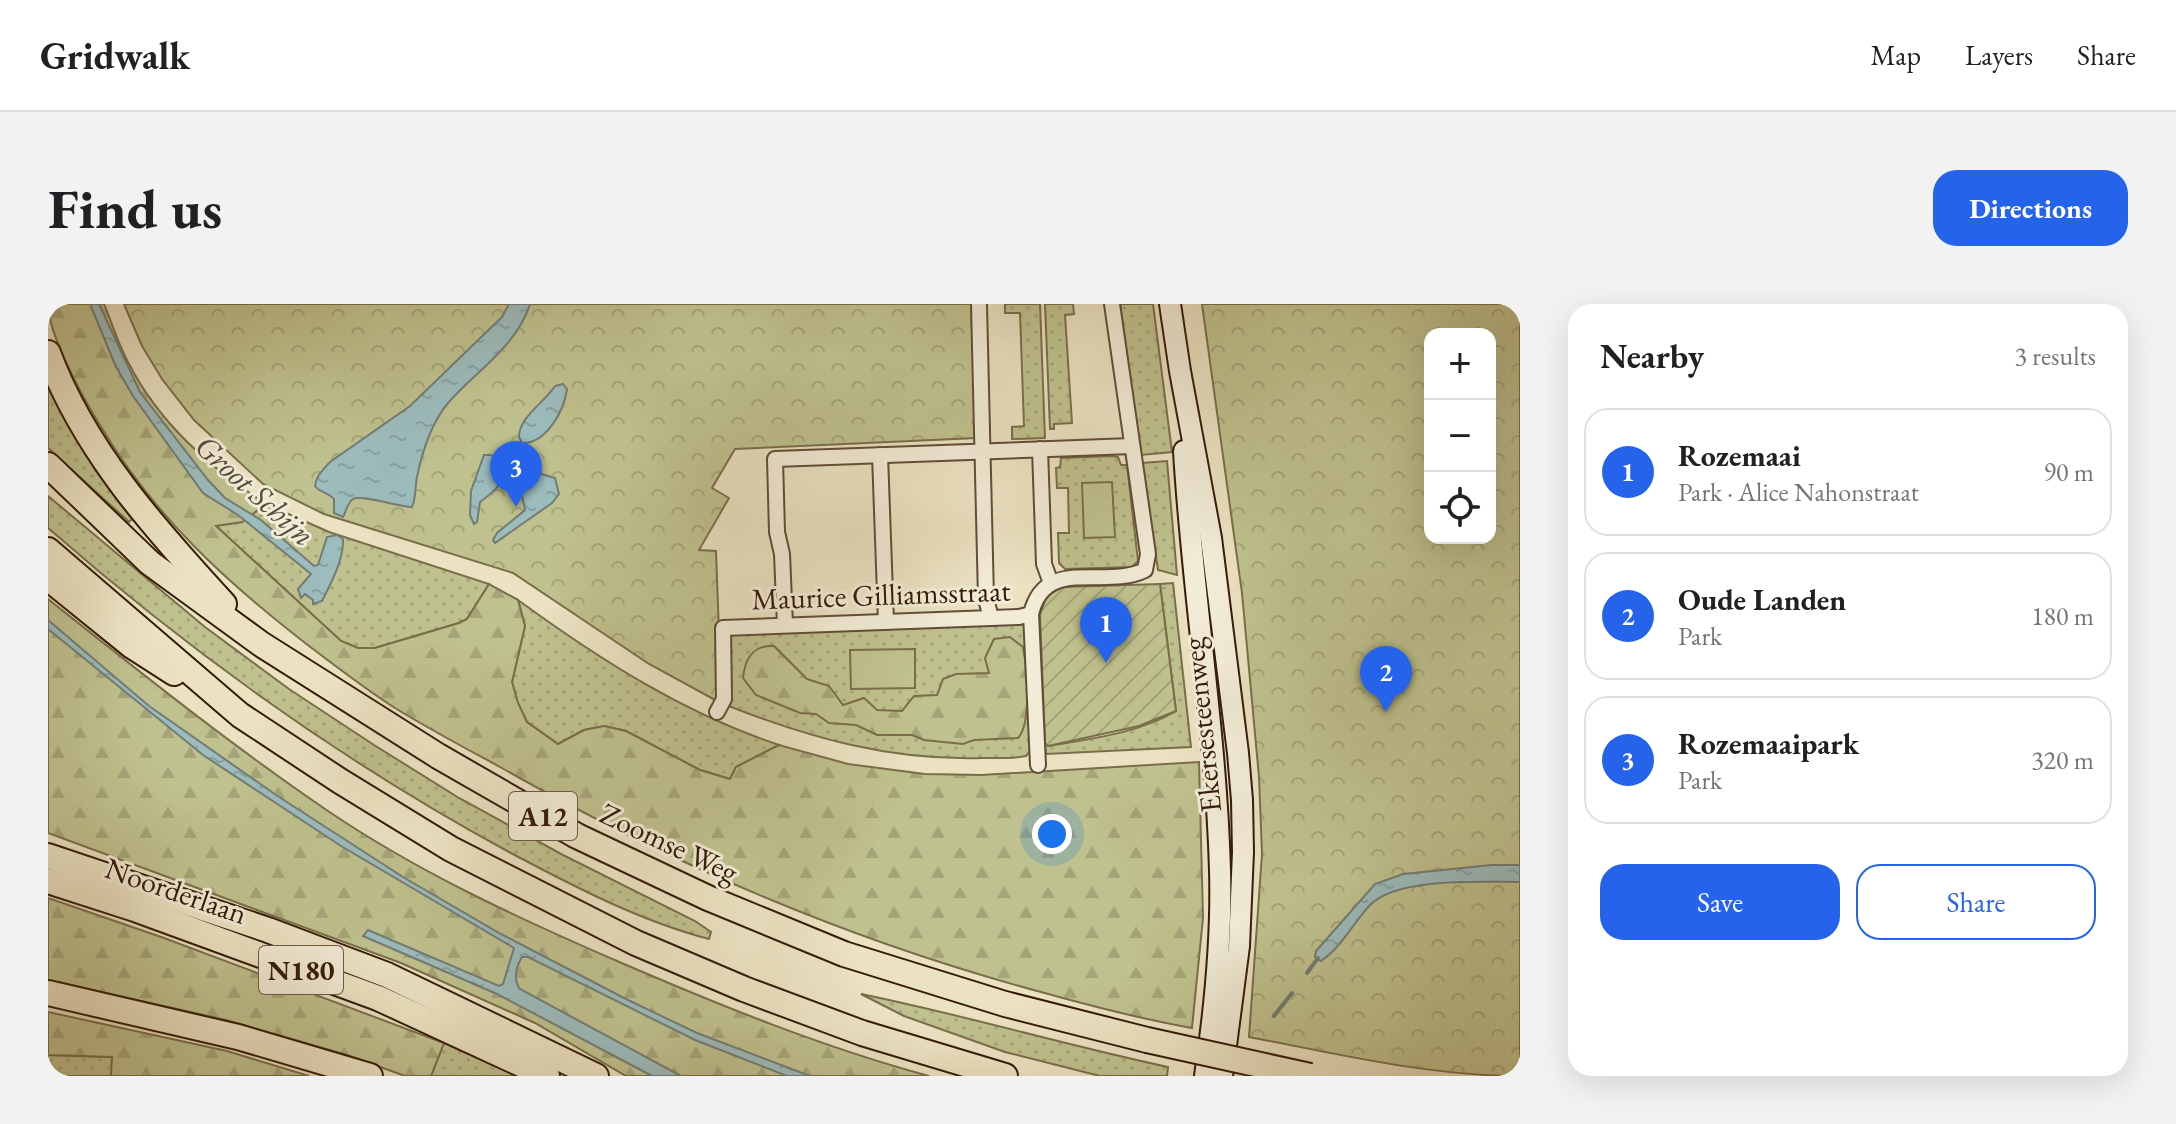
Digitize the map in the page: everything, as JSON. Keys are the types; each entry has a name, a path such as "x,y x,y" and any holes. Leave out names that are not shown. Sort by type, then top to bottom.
{"highway":[{"path":"48,353 96,451 167,542 261,644"},
{"name":"Zoomse Weg","path":"48,465 150,563 261,644 438,756 564,828 708,898 844,954 1005,1004 1147,1040 1310,1076"},
{"name":"A12","path":"48,550 240,715 451,849 636,943 744,989 862,1033 1005,1076"},
{"path":"48,578 132,646 240,715"},
{"path":"55,856 387,975 596,1076"},
{"name":"Noorderlaan","path":"48,881 135,909 378,998 547,1076"},
{"path":"48,993 238,1037 370,1076"}],"main road":[{"name":"Ekersesteenweg","path":"1170,304 1211,538 1242,800 1239,946 1222,1076"},
{"name":"Ekersesteenweg","path":"1180,371 1190,548 1217,800 1220,872 1219,945 1205,1076"}],"street":[{"path":"979,304 986,599 991,618"},
{"path":"1038,765 1031,614 1035,599 1051,583 1066,578 1128,576 1145,570 1148,554 1112,304"},
{"path":"785,625 775,459 1132,446"},
{"path":"1040,449 1044,564 1051,583"},
{"path":"880,455 886,622"},
{"name":"Maurice Gilliamsstraat","path":"717,712 724,699 723,628 1031,614"}],"green space":[{"path":"48,304 104,304 124,355 140,384 170,424 205,459 266,504 242,522 216,526 341,641 358,648 375,648 459,623 467,619 489,584 518,600 525,626 512,682 527,722 558,744 584,730 604,726 626,731 700,770 730,779 736,767 779,745 848,764 925,774 981,775 1199,762 1203,918 1192,1028 1097,1007 970,972 763,897 630,836 395,708 309,646 249,597 169,519 122,460 85,400 60,350"},
{"path":"124,304 971,304 976,438 735,449 712,488 729,498 699,550 716,551 719,633 717,701 649,664 513,573 324,514 263,484 194,420 162,379 142,346"},
{"path":"1005,304 1040,304 1045,438 1012,439 1012,427 1024,426 1020,313 1005,313"},
{"path":"1045,304 1073,304 1074,314 1065,315 1072,423 1054,424 1054,429 1050,429"},
{"path":"1120,304 1153,304 1172,452 1141,455"},
{"path":"1202,304 1520,304 1520,1076 1418,1068 1249,1037 1262,854 1259,777 1242,593"},
{"path":"48,381 95,470 132,519 129,522 48,448"},
{"path":"1118,457 1121,465 1127,465 1138,561 1132,567 1065,569 1059,563 1058,533 1069,533 1068,488 1057,488 1056,468 1060,467 1061,458"},
{"path":"1167,461 1177,575 1158,570 1142,463"},
{"path":"1112,482 1115,537 1084,538 1082,483"},
{"path":"48,496 205,627 289,689 459,798 563,855 695,921 711,932 709,939 632,913 509,852 328,743 212,661 48,528"},
{"path":"266,504 329,532 489,584 467,619 459,623 375,648 358,648 341,641 215,525 242,522"},
{"path":"1173,583 1191,747 1046,754 1045,743 1048,746 1114,734 1147,725 1176,711 1160,584"},
{"path":"1160,584 1176,711 1139,726 1048,746 1045,743 1040,615 1047,595 1062,587"},
{"path":"48,599 186,708 292,786 362,833 433,874 543,928 694,993 810,1038 929,1076 626,1076 535,1023 401,963 48,833"},
{"path":"518,600 643,683 709,717 779,745 736,767 730,779 700,770 626,731 605,726 584,730 558,744 527,722 518,704 512,682 525,626"},
{"path":"1029,622 1031,750 1026,756 949,758 883,751 789,728 726,705 730,635 735,632"},
{"path":"1010,637 1023,647 1026,668 1027,708 1018,738 974,740 963,744 924,740 912,735 877,735 856,725 829,723 816,714 800,713 756,695 743,678 751,654 755,650 774,646 807,679 829,686 843,705 864,698 877,710 902,711 914,696 937,695 943,679 956,674 989,673 985,658 994,639"},
{"path":"915,649 915,688 851,689 850,650"},
{"path":"48,898 444,1043 431,1076 405,1076 347,1055 226,1020 48,980"},
{"path":"861,994 1168,1067 1167,1076 1100,1076 1005,1052 904,1016"},
{"path":"48,1012 227,1051 309,1076 111,1076 112,1057 48,1055"},
{"path":"444,1043 517,1076 431,1076"},
{"path":"48,1055 112,1057 111,1076 48,1076"}],"water":[{"path":"90,304 99,304 140,392 225,498 261,520 314,566 318,565 327,537 337,535 343,539 339,563 322,601 313,604 313,600 305,594 301,598 298,589 311,574 238,515 203,493 133,396 116,367"},
{"path":"509,304 530,304 516,333 448,403 437,419 422,458 412,507 357,498 350,502 343,517 334,513 334,499 315,486 322,470 410,406 502,317"},
{"path":"563,384 567,389 565,398 552,425 539,438 522,443 520,430 527,417 555,386"},
{"path":"484,455 491,455 500,461 502,475 495,490 480,502 474,524 470,515 471,491"},
{"path":"520,470 555,478 559,494 552,503 495,543 493,540 497,533 525,510 518,478"},
{"path":"48,620 149,706 276,795 403,877 501,934 626,999 697,1033 810,1076 787,1076 695,1040 528,957 522,957 516,973 520,989 681,1076 652,1076 497,994 363,936 368,930 499,986 503,984 514,948 341,846 203,755 48,629"},
{"path":"1520,865 1520,882 1441,883 1399,890 1370,905 1341,942 1321,961 1315,957 1316,951 1375,884 1403,874"}],"waterway":[{"path":"1307,973 1318,958"},
{"path":"1274,1016 1292,993"}],"place":[{"name":"Rozemaaipark","path":"516,507"},
{"name":"Rozemaai","path":"1106,663"},
{"name":"Oude Landen","path":"1386,712"}],"water label":[{"name":"Groot Schijn","path":"255,490"}]}
